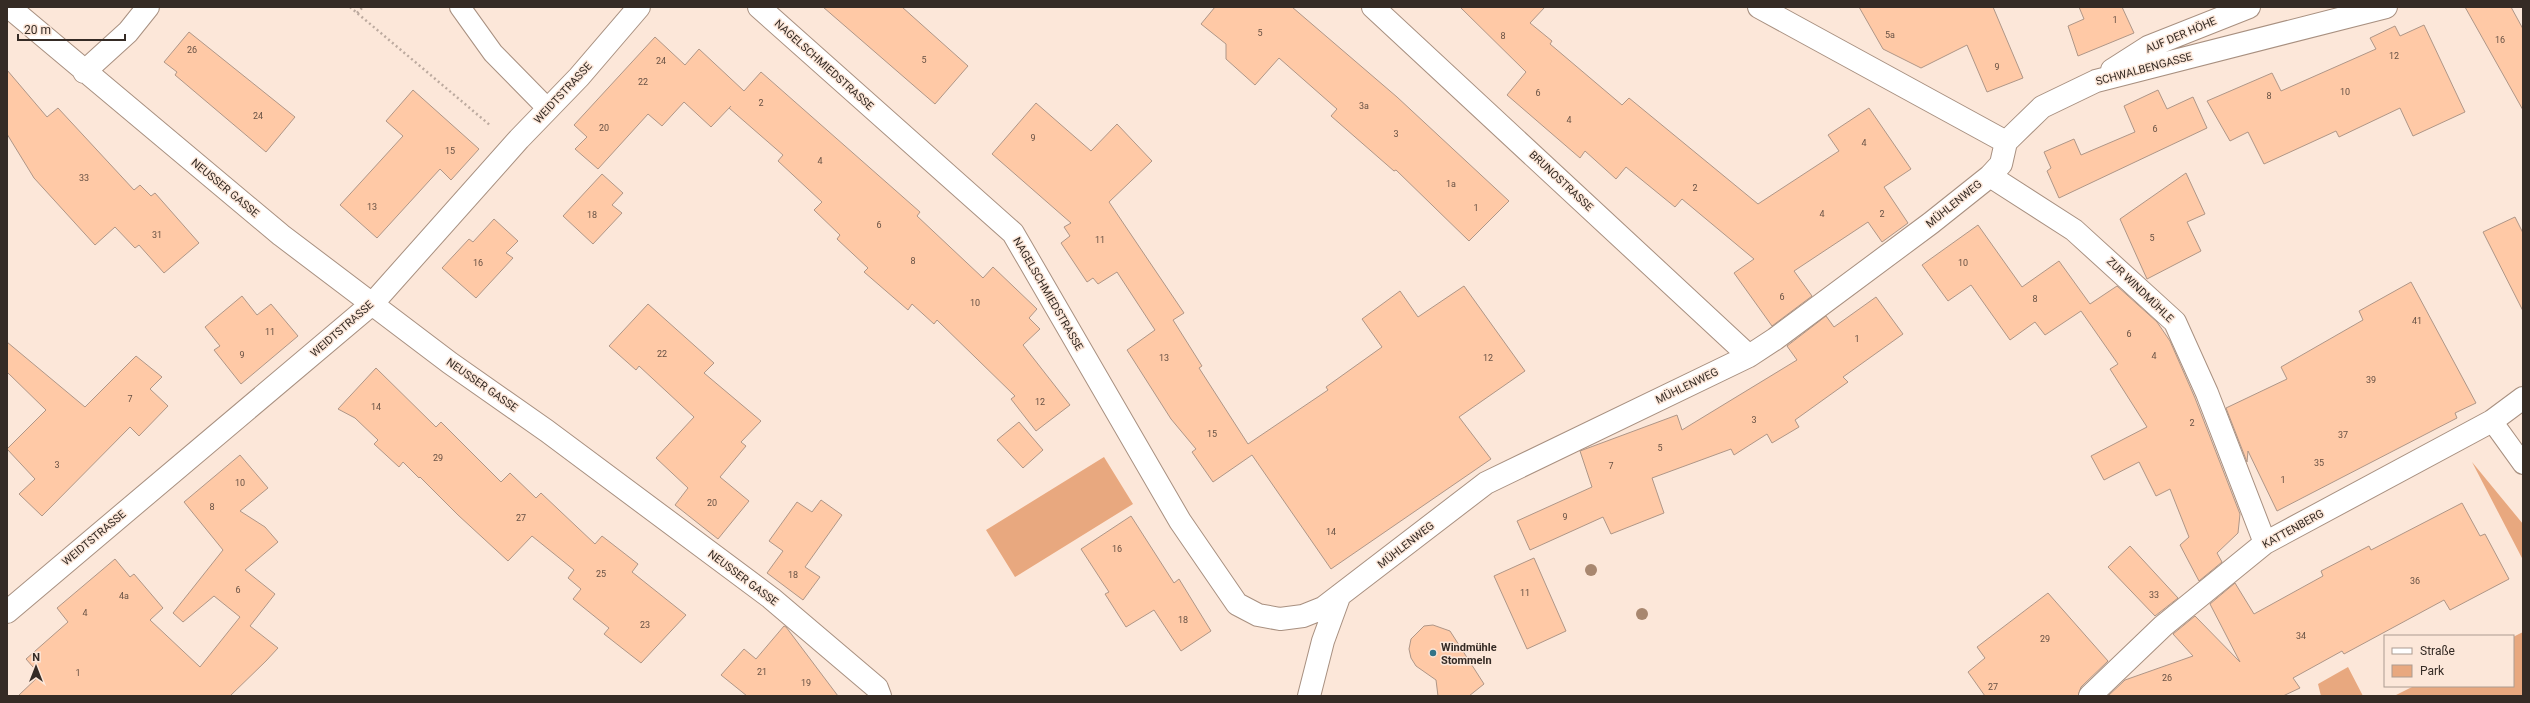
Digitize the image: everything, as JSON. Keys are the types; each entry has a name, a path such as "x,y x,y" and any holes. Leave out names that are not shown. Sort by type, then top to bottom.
{"street":[{"name":"NEUSSER GASSE","path":"9,7 84,72 281,235 373,303 450,363 547,431 771,598 877,688 880,696"},
{"path":"84,72 128,32 148,7"},
{"name":"WEIDTSTRASSE","path":"7,612 373,303 639,7"},
{"name":"NAGELSCHMIEDSTRASSE","path":"759,7 1013,233 1180,521 1237,604"},
{"name":"BRUNOSTRASSE","path":"1373,7 1749,356"},
{"path":"1759,7 2006,142"},
{"name":"AUF DER HÖHE","path":"2096,81 2148,47 2249,7"},
{"name":"SCHWALBENGASSE","path":"2006,142 2042,107 2096,81 2386,7"},
{"name":"MÜHLENWEG","path":"1237,604 1258,615 1280,619 1304,616 1323,608 1486,483 1749,356 1775,339 1931,223 1990,176 2001,164 2006,142"},
{"name":"ZUR WINDMÜHLE","path":"1990,176 2074,230 2129,278 2175,322 2207,393 2264,543"},
{"name":"KATTENBERG","path":"2090,696 2163,626 2264,543 2492,421 2523,398"},
{"path":"1309,696 1323,641 1339,596"}],"lane":[{"path":"460,7 493,53 548,109"},
{"path":"2492,421 2523,464"}],"path":[{"path":"350,7 515,145"},
{"path":"357,13 363,7"}],"green space":[{"path":"1104,457 1133,504 1015,577 986,530"},
{"path":"2472,462 2523,524 2523,560"},
{"path":"2523,632 2523,696 2394,696 2412,687 2514,687 2514,636"},
{"path":"2348,667 2363,696 2321,696 2318,684"}],"building":[{"path":"823,7 902,7 968,66 935,104"},
{"path":"1215,7 1292,7 1397,97 1509,201 1469,241 1396,170 1394,171 1331,116 1337,109 1279,58 1255,85 1226,59 1226,44 1201,24"},
{"path":"1460,7 1545,7 1530,23 1552,41 1550,44 1622,105 1629,98 1758,204 1839,151 1828,135 1869,108 1911,169 1884,187 1908,223 1882,242 1868,222 1794,271 1812,296 1772,326 1734,273 1754,259 1682,199 1675,207 1626,167 1616,179 1585,151 1580,158 1507,95 1526,72"},
{"path":"1859,7 1993,7 2023,78 1987,92 1967,45 1921,68 1883,49"},
{"path":"2079,7 2122,7 2134,33 2078,56 2068,26 2084,19"},
{"path":"2465,7 2511,7 2523,29 2523,110"},
{"path":"2424,25 2465,112 2413,136 2400,108 2339,137 2336,131 2264,164 2248,132 2230,141 2207,101 2272,73 2281,91 2376,49 2370,38 2395,26 2400,36"},
{"path":"189,32 295,117 266,152 175,75 177,72 164,62"},
{"path":"655,37 685,65 699,49 744,91 761,72 920,212 917,216 983,278 993,267 1037,309 1029,318 1040,329 1023,345 1070,405 1036,431 1011,399 1015,396 937,320 934,324 912,304 908,310 864,272 868,268 837,239 840,235 814,210 822,202 778,161 783,155 729,108 711,127 684,102 662,126 648,114 598,169 575,149 587,137 574,125"},
{"path":"7,70 47,117 58,108 134,190 140,185 151,196 155,193 199,243 164,273 139,245 135,248 115,227 95,245 34,178 7,134"},
{"path":"413,90 479,149 451,180 440,169 377,238 340,205 403,136 386,121"},
{"path":"2158,90 2167,109 2193,97 2207,128 2059,198 2047,171 2051,168 2044,152 2074,139 2081,155 2135,132 2124,106"},
{"path":"1036,103 1091,151 1117,124 1152,161 1109,202 1184,313 1173,320 1202,366 1199,368 1248,444 1328,390 1326,387 1382,347 1362,319 1400,291 1418,317 1464,286 1525,371 1459,417 1491,459 1331,569 1252,455 1213,482 1192,452 1196,449 1171,419 1127,350 1155,330 1117,272 1098,284 1093,278 1087,282 1061,243 1070,236 1064,227 1071,223 992,154"},
{"path":"2186,173 2205,214 2187,222 2201,251 2147,279 2120,219"},
{"path":"602,174 623,193 612,205 622,213 593,244 563,216"},
{"path":"2515,217 2523,233 2523,311 2483,232"},
{"path":"494,219 518,241 506,253 513,258 476,298 442,268 469,239 473,242"},
{"path":"1978,225 2022,287 2059,261 2090,304 2117,286 2157,322 2170,341 2195,398 2240,514 2238,533 2217,553 2222,562 2199,581 2180,545 2189,537 2170,489 2156,496 2139,462 2104,480 2091,456 2147,427 2110,369 2118,364 2081,311 2045,335 2035,322 2010,340 1971,285 1948,301 1922,265"},
{"path":"2411,282 2476,403 2455,413 2457,418 2277,511 2248,451 2247,462 2226,408 2287,379 2281,367 2363,320 2359,311"},
{"path":"242,296 257,315 271,304 298,336 241,384 214,350 220,346 205,327"},
{"path":"1876,297 1903,334 1843,377 1848,382 1795,420 1799,427 1772,443 1767,434 1734,455 1731,449 1652,478 1664,513 1611,534 1603,517 1530,550 1517,521 1592,487 1580,451 1677,415 1682,430 1797,360 1787,346 1826,316 1834,327"},
{"path":"648,304 714,363 704,373 761,421 741,442 746,446 720,477 749,501 718,539 675,505 688,488 656,458 694,417 639,366 636,370 609,346"},
{"path":"7,342 85,407 136,356 162,377 150,389 168,406 139,436 130,427 42,516 19,494 35,479 7,449 46,410 7,372"},
{"path":"376,368 436,427 441,422 501,482 510,473 536,498 541,493 595,544 602,536 638,564 632,572 686,615 641,663 604,634 609,628 573,599 581,589 568,578 574,570 532,536 508,561 403,462 399,467 374,444 378,440 355,418 338,409"},
{"path":"1019,422 1043,450 1023,468 997,440"},
{"path":"240,455 268,488 240,511 265,527 278,542 245,570 275,594 250,626 278,648 230,696 18,696 40,675 26,659 68,622 57,608 115,559 130,577 134,574 163,608 150,620 200,667 240,617 214,596 183,622 173,613 223,550 184,502"},
{"path":"821,500 842,515 805,567 820,577 803,600 767,573 783,551 769,541 797,502 812,512"},
{"path":"2462,503 2480,536 2485,534 2509,579 2450,610 2444,600 2344,654 2342,651 2293,678 2300,688 2283,696 2108,696 2125,680 2193,656 2173,634 2195,616 2240,662 2210,604 2235,583 2254,614 2323,576 2321,571 2369,546 2371,550"},
{"path":"1131,516 1174,583 1179,579 1211,631 1181,651 1154,610 1126,627 1105,594 1109,592 1081,549"},
{"path":"2130,546 2178,598 2155,616 2108,567"},
{"path":"1534,558 1566,631 1527,649 1494,576"},
{"path":"2048,593 2108,661 2081,687 2078,696 1985,696 1968,672 1985,658 1977,647"},
{"path":"1433,625 1450,631 1484,684 1469,696 1438,696 1436,680 1416,666 1411,658 1409,649 1411,639 1424,626"},
{"path":"784,626 838,696 747,696 721,675 744,649 756,659"}],"place":[{"name":"Windmühle Stommeln","path":"1433,653"}]}
